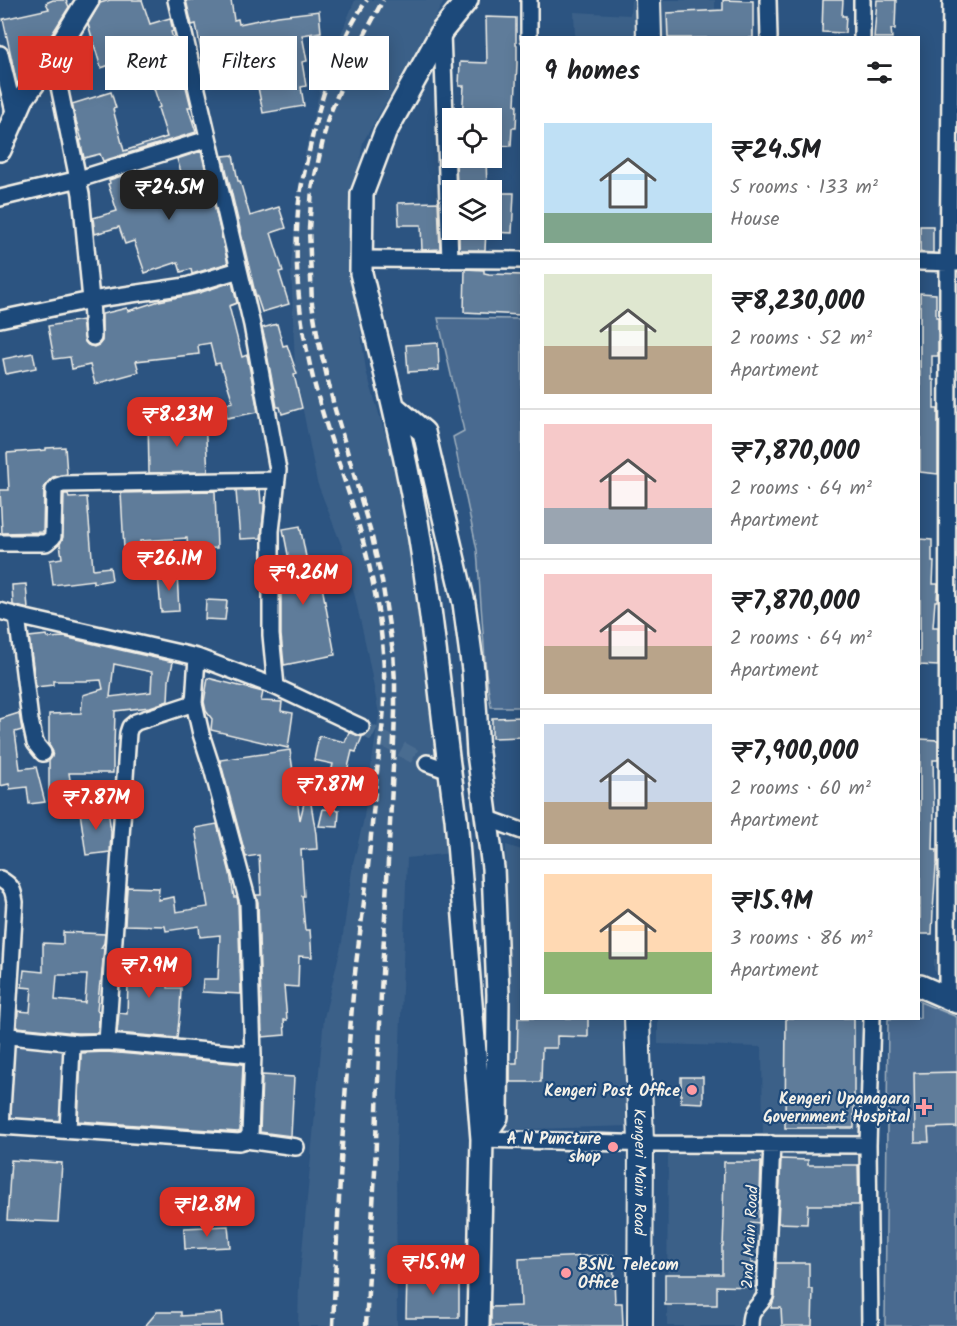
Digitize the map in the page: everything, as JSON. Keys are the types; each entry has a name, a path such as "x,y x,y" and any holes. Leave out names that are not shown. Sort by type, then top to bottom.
{"main road":[{"path":"648,0 649,36"},
{"name":"Kengeri Main Road","path":"637,1020 647,1144 655,1326"},
{"name":"Kengeri Main Road","path":"640,1326 654,1020"}],"street":[{"path":"66,36 88,0"},
{"path":"176,0 252,325 278,470 271,531 271,635 276,687"},
{"path":"467,0 442,31 386,133 362,194 360,259 361,273 394,407 420,543 435,644 457,830 482,1139 478,1326"},
{"path":"529,0 529,36"},
{"path":"768,0 769,36"},
{"path":"862,0 862,36"},
{"path":"920,986 952,1000 951,0"},
{"path":"442,31 450,260"},
{"path":"0,54 15,116"},
{"path":"0,150 30,90"},
{"path":"60,90 79,179 93,337"},
{"path":"0,198 79,179 208,139"},
{"path":"360,259 520,260"},
{"path":"920,262 952,263"},
{"path":"0,319 91,300 186,286 239,270"},
{"path":"394,407 424,432 464,603 473,670 478,753 493,868 498,994 497,1117 482,1139"},
{"path":"0,543 46,543 52,537 54,490 63,484 277,480"},
{"path":"0,611 197,657 276,687 361,728"},
{"path":"17,616 30,720 35,743 43,753"},
{"path":"197,657 194,703 248,902 253,1054 250,1134 246,1140"},
{"path":"107,1042 128,733 130,727 136,722 194,703"},
{"path":"428,763 449,771"},
{"path":"486,818 520,830"},
{"path":"0,879 14,890 15,902 3,1035 0,1126 239,1142 246,1140 296,1147"},
{"path":"870,1326 868,1145 872,1020"},
{"path":"3,1035 77,1043 107,1042 253,1054"},
{"path":"68,1130 71,1053 72,1047 77,1043"},
{"path":"482,1139 647,1144 868,1145"},
{"name":"2nd Main Road","path":"750,1326 750,1316 765,1296 772,1144"}],"shaded area":[{"path":"355,0 445,0 363,142 348,237 366,371 390,450 413,543 460,852 407,858 396,1148 397,1326 298,1326 299,1284 324,1018 342,942 379,714 346,557 317,482 295,369 291,263 300,175 320,90 389,90 389,36 340,36"},
{"path":"631,0 715,0 715,36 575,36 574,12 630,15"},
{"path":"438,318 520,319 520,707 491,707 486,673 477,550 453,437 464,431"},
{"path":"506,845 520,849 520,1020 627,1020 629,1126 502,1130"},
{"path":"934,959 957,959 957,994 934,970"},
{"path":"920,1002 957,1017 957,1326 885,1326 888,1020 920,1020"},
{"path":"658,1020 863,1020 861,1141 763,1139 762,1047 658,1044"},
{"path":"12,1042 64,1051 60,1122 11,1118"},
{"path":"668,1153 864,1154 863,1326 667,1326"}],"building":[{"path":"53,0 66,0 69,7 51,36 18,36 17,84 3,19 49,9 46,3"},
{"path":"110,0 142,0 150,24 170,18 172,36 105,36 105,67 101,68 88,24 100,3"},
{"path":"186,0 231,0 234,20 238,19 239,24 319,11 321,32 302,35 307,61 302,62 306,86 301,87 304,106 263,113 259,90 297,90 297,36 200,36 200,46 196,24 192,25"},
{"path":"723,0 753,1 753,36 668,36 667,13 723,10"},
{"path":"823,0 843,0 842,16 846,16 845,33 822,32"},
{"path":"877,0 896,0 895,29 891,29 892,36 874,36"},
{"path":"486,17 516,18 515,105 517,105 516,128 512,128 511,146 502,146 502,108 463,108 464,86 459,86 460,62 487,63"},
{"path":"154,90 187,90 191,107 188,107 196,132 103,161 100,154 84,158 80,140 82,140 72,104 111,92 124,151 167,137 158,108 160,107"},
{"path":"201,151 228,263 192,274 191,269 181,272 178,262 145,273 134,241 125,244 119,227 95,234 93,218 117,211 108,184 109,180 128,174 134,193 158,186 161,195 186,188 177,159"},
{"path":"233,155 238,181 240,181 250,216 279,207 286,228 271,233 283,271 279,272 289,304 262,312 256,297 223,156"},
{"path":"456,168 486,168 487,180 457,180"},
{"path":"502,193 514,193 512,233 502,232"},
{"path":"438,202 440,249 422,250 421,225 399,225 398,203"},
{"path":"920,226 933,226 933,253 920,252"},
{"path":"459,240 486,240 485,250 459,250"},
{"path":"465,269 484,270 484,273 489,274 520,275 520,315 464,312"},
{"path":"232,282 237,303 229,306 242,357 247,355 258,412 227,418 224,404 233,402 220,363 215,364 210,343 198,345 199,354 136,361 139,372 95,384 90,365 72,369 70,357 54,359 48,326 82,320 85,342 94,347 102,341 102,314 127,308 128,311"},
{"path":"920,293 936,294 938,356 932,356 932,380 934,380 934,409 938,409 938,474 920,472"},
{"path":"277,324 283,346 287,345 297,374 294,375 302,408 282,414 280,407 277,407 262,328"},
{"path":"438,343 439,370 408,372 406,345"},
{"path":"33,353 36,368 6,374 3,359"},
{"path":"148,416 161,416 162,427 205,423 208,472 149,473"},
{"path":"65,447 67,474 53,477 44,489 43,532 2,533 0,490 9,490 7,453"},
{"path":"260,490 261,503 264,503 261,538 240,539 236,491"},
{"path":"215,491 217,548 188,549 187,538 140,541 140,549 124,549 121,493"},
{"path":"64,494 68,494 69,498 87,497 93,569 110,567 112,580 53,585 50,560 62,558 60,544 63,537"},
{"path":"300,526 307,562 317,560 335,655 284,665 281,635 281,572 290,565 283,529"},
{"path":"920,539 932,540 933,584 938,584 933,627 938,627 938,666 920,665"},
{"path":"177,573 179,611 161,612 158,574"},
{"path":"26,584 28,609 13,605 12,585"},
{"path":"206,600 227,601 225,620 205,619"},
{"path":"47,635 48,638 64,637 173,662 168,701 150,707 115,711 113,773 69,773 73,798 49,801 49,761 53,752 49,745 49,714 81,713 83,695 103,689 101,680 53,681 53,685 36,687 29,637","holes":["114,664 152,672 151,692 110,697"]},
{"path":"208,678 263,692 261,701 282,702 281,711 293,713 288,748 211,730 212,719 206,711 204,702"},
{"path":"19,713 22,730 15,732 20,769 36,767 45,802 29,804 27,787 10,789 9,784 0,786 0,719"},
{"path":"520,717 520,737 492,738 492,718"},
{"path":"349,732 362,737 356,752 352,751 346,776 331,773 333,764 314,760 319,736 345,742"},
{"path":"920,739 938,740 938,760 933,760 933,850 937,850 937,866 932,934 920,934"},
{"path":"290,750 300,820 308,786 316,834 317,849 301,850 305,930 310,930 312,957 299,956 298,987 284,986 287,1020 284,1020 285,1035 262,1037 256,895 261,895 259,855 246,857 220,760"},
{"path":"108,808 111,832 110,852 86,855 80,812"},
{"path":"323,809 339,810 338,827 319,826"},
{"path":"217,824 234,897 237,897 238,903 241,994 202,992 203,979 218,979 220,935 200,937 199,926 166,931 165,926 125,925 127,887 159,888 158,900 174,897 176,912 208,907 195,828"},
{"path":"63,932 105,934 101,948 104,948 97,1010 99,1011 98,1033 17,1027 18,1011 30,1012 32,988 22,987 24,970 43,972 43,943 63,944","holes":["57,975 87,975 85,1003 55,1000"]},
{"path":"123,949 142,950 142,965 169,965 168,988 181,988 177,1038 117,1033 119,1013 127,1014 128,983 121,982"},
{"path":"518,1018 520,1020 588,1020 588,1037 557,1036 557,1048 542,1048 541,1082 510,1082 510,1063 517,1063"},
{"path":"786,1020 854,1020 854,1128 785,1128"},
{"path":"107,1052 243,1064 240,1131 78,1121 81,1053"},
{"path":"957,1072 957,1127 928,1128 929,1142 915,1142 914,1073"},
{"path":"262,1075 294,1077 291,1136 260,1132"},
{"name":"Kengeri Post Office","path":"681,1077 703,1077 703,1103 681,1102"},
{"path":"781,1159 808,1160 808,1165 858,1165 859,1205 808,1205 807,1224 778,1223"},
{"path":"11,1160 62,1163 58,1222 7,1220"},
{"path":"724,1162 761,1162 759,1223 751,1222 751,1263 757,1263 756,1287 717,1286 717,1305 665,1305 665,1274 722,1274"},
{"path":"228,1226 230,1247 185,1249 184,1228"},
{"path":"613,1255 615,1303 622,1303 623,1326 491,1326 491,1307 521,1306 519,1259"},
{"path":"776,1263 809,1263 809,1289 813,1289 812,1326 782,1326 781,1308 771,1308 775,1296"},
{"path":"407,1274 459,1274 459,1318 406,1318"},
{"path":"157,1312 181,1312 181,1316 221,1313 222,1326 145,1326"}],"tunnel":[{"path":"361,727 427,763"}],"railway":[{"path":"333,1326 348,1061 355,973 383,724 384,674 381,628 368,560 309,362 298,292 297,227 302,184 321,103 341,48 367,0"},
{"path":"366,1326 375,1171 395,682 393,652 382,581 318,339 312,304 309,229 312,189 328,118 356,51 383,0"}],"place":[{"name":"Kengeri Post Office","path":"692,1090"},
{"name":"Kengeri Upanagara Government Hospital","path":"924,1107"},
{"name":"A N Puncture shop","path":"613,1147"},
{"name":"BSNL Telecom Office","path":"566,1273"}]}
